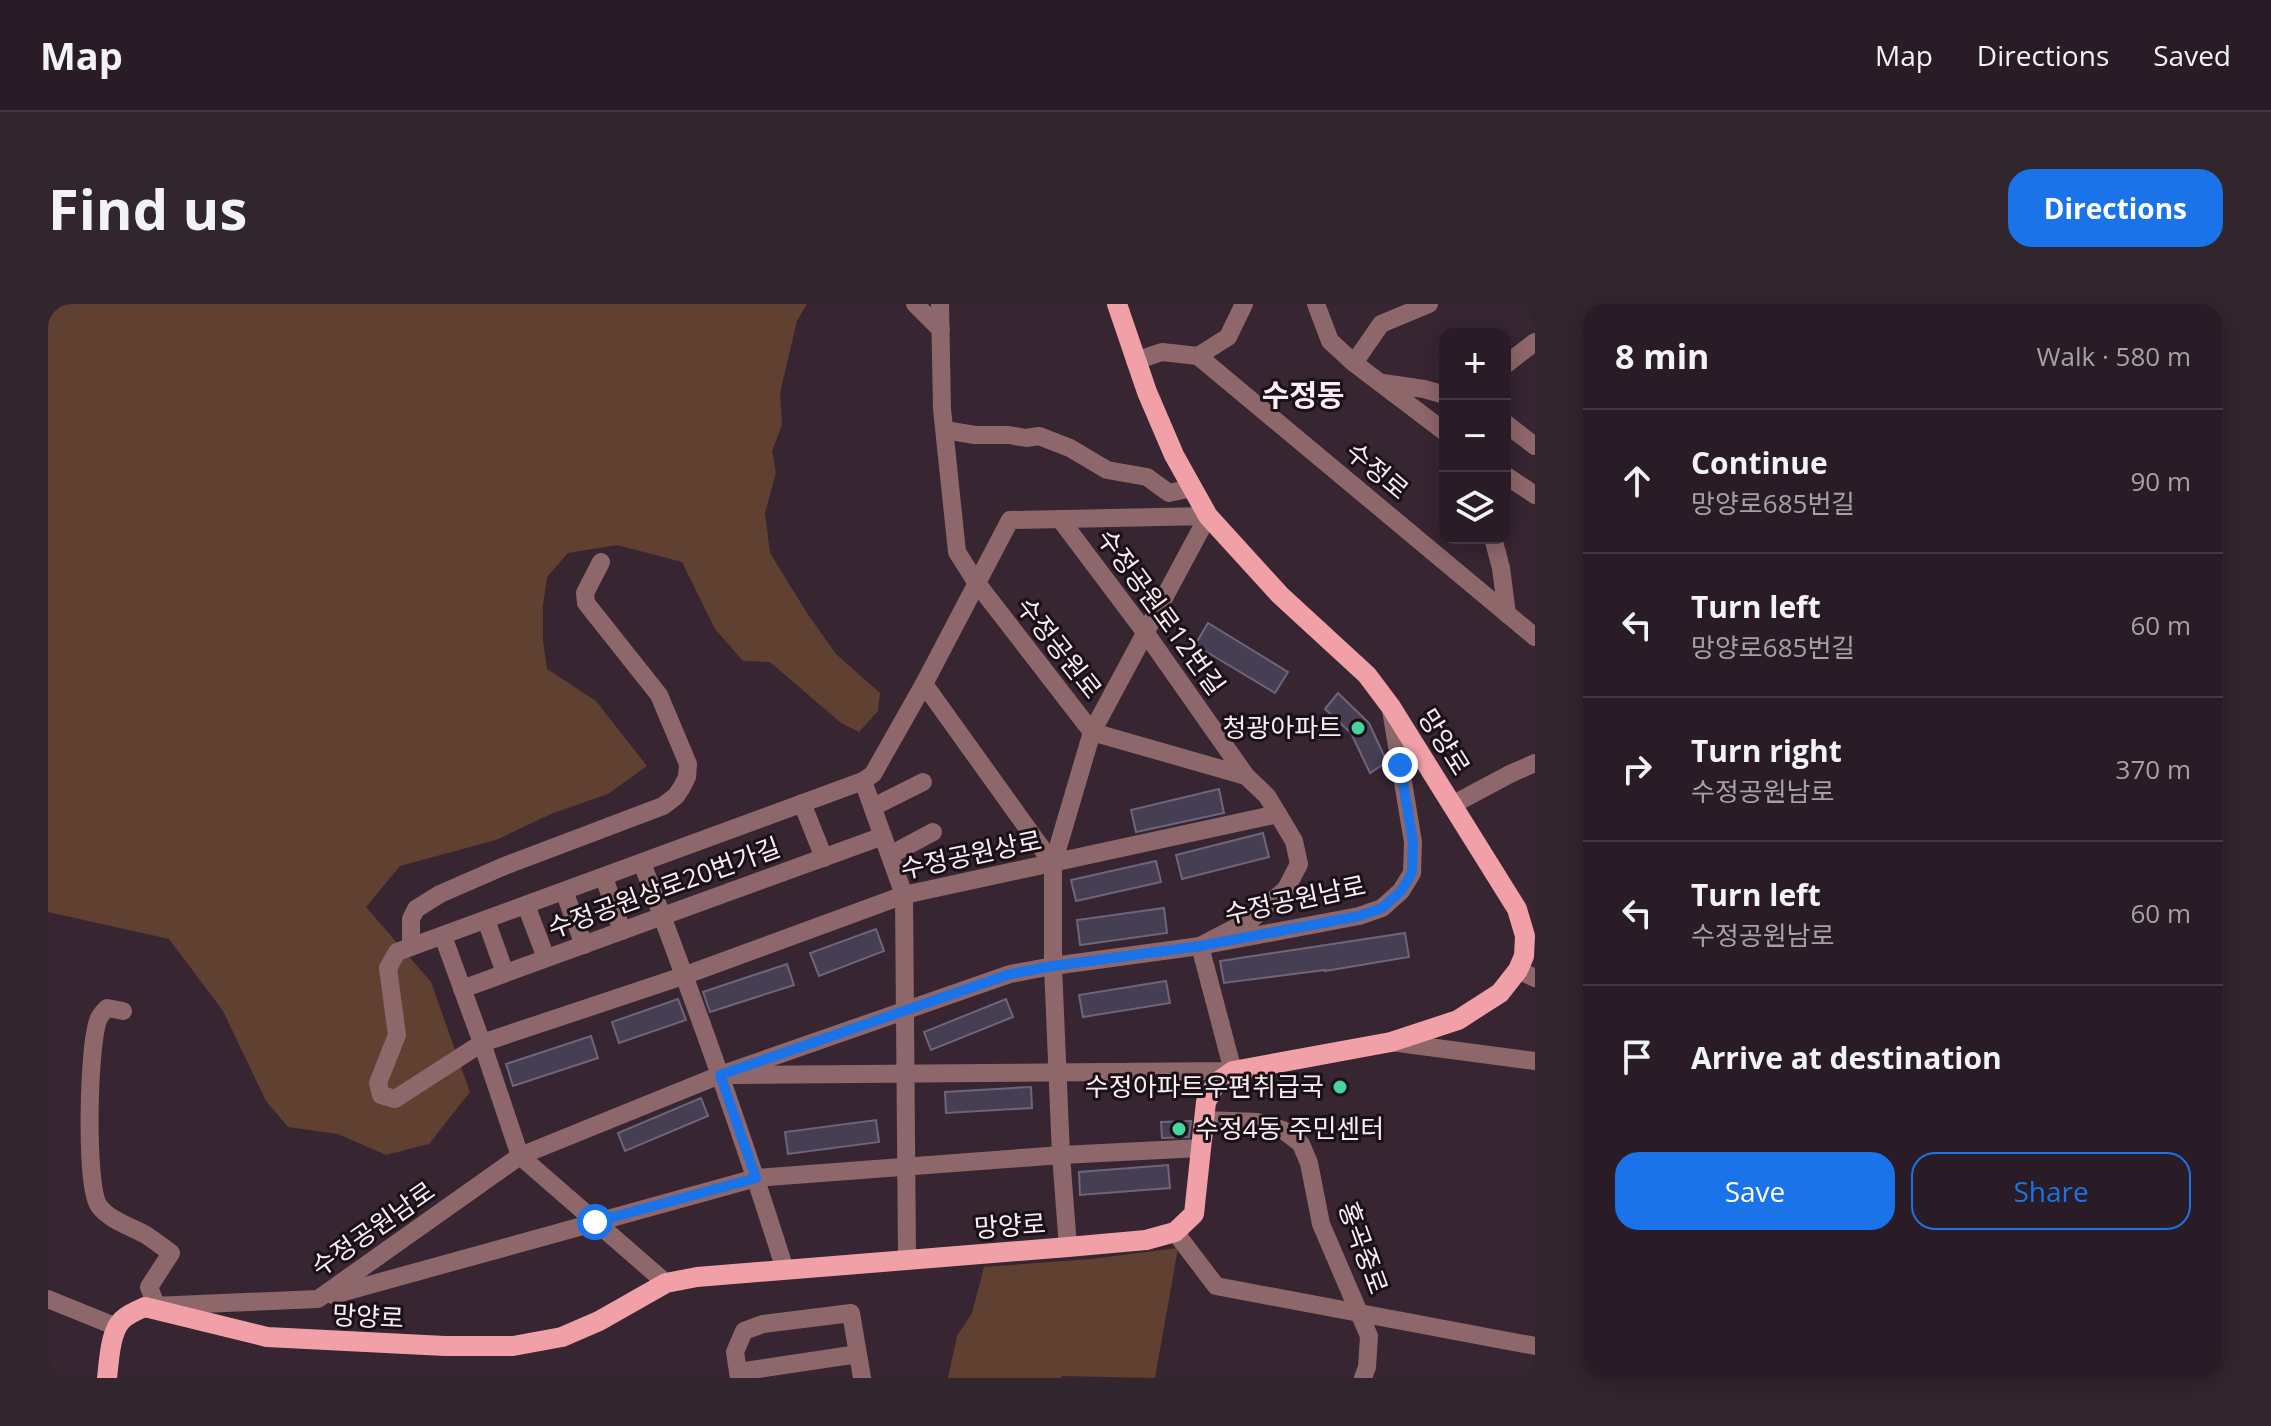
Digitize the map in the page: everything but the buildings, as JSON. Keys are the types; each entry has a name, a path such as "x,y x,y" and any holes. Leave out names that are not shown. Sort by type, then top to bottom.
{"main road":[{"name":"망양로","path":"1117,304 1135,361 1174,455 1208,516 1280,595 1367,675 1391,707 1517,909 1525,936 1526,974 1458,1020 1391,1042 1233,1071"},
{"path":"1175,1232 1194,1214 1206,1102 1216,1083 1233,1071"},
{"name":"망양로","path":"151,1306 267,1337 418,1346 513,1346 562,1337 599,1321 666,1283 697,1277 1146,1240 1175,1232"},
{"path":"107,1378 117,1327 122,1319 151,1306"}],"street":[{"path":"915,304 941,330"},
{"name":"수정공원로","path":"940,304 945,430 957,552 976,582 1092,732 1246,776"},
{"path":"1135,361 1162,352 1198,356 1228,337 1244,304"},
{"path":"1316,304 1330,341 1439,427"},
{"path":"1354,363 1381,324 1429,304"},
{"path":"1511,360 1535,342"},
{"name":"수정로","path":"1198,356 1535,637"},
{"path":"1380,382 1439,393"},
{"path":"1511,428 1535,446"},
{"path":"945,430 975,435 1039,436 1070,448 1107,470 1147,477 1169,493 1192,488"},
{"path":"1511,479 1535,495"},
{"path":"601,562 585,593 586,603 659,695 688,764 687,777 676,796 663,806 440,894 416,909 411,919 411,947 863,781 873,774 1010,520 1208,516 1092,732 1053,864 1053,966"},
{"name":"수정공원로12번길","path":"1060,519 1145,632 1246,776"},
{"path":"1495,544 1507,614"},
{"path":"924,684 1053,864"},
{"name":"수정공원남로","path":"151,1306 318,1299 520,1156 720,1075 1010,974 1200,946 1359,916 1382,908 1401,891 1412,873 1413,842 1391,707"},
{"path":"1452,805 1535,763"},
{"path":"720,1075 1233,1071 1200,946 1252,919 1286,889 1299,864 1294,841 1278,814 1267,796 1246,776"},
{"path":"863,781 904,895 907,1259"},
{"path":"873,807 923,782"},
{"path":"802,803 824,858"},
{"name":"수정공원상로","path":"411,947 397,952 388,968 397,1035 378,1083 381,1095 395,1099 482,1043 683,976 904,895 1278,814"},
{"path":"890,855 933,832"},
{"name":"수정공원상로20번가길","path":"462,989 883,836"},
{"path":"642,863 720,1075 785,1270"},
{"path":"604,877 622,931"},
{"path":"564,891 584,945"},
{"path":"526,905 546,958"},
{"path":"486,920 505,973"},
{"path":"443,936 520,1156 666,1283"},
{"name":"망양로","path":"1053,966 1068,1247"},
{"path":"123,1011 107,1008 99,1018 94,1046 90,1133 93,1194 104,1211 171,1253 149,1287 151,1306"},
{"path":"1391,1042 1535,1061"},
{"name":"홍곡중로","path":"1204,1120 1258,1122 1283,1130 1301,1144 1309,1163 1321,1224 1369,1336 1367,1367 1363,1378"},
{"path":"318,1299 756,1178 1061,1155 1201,1148"},
{"path":"1175,1232 1216,1286 1535,1346"},
{"path":"48,1299 117,1327"},
{"path":"858,1354 739,1375 735,1352 744,1331 763,1324 851,1313 858,1354 862,1378"}],"shaded area":[{"path":"48,304 807,304 797,321 780,393 782,425 772,451 776,473 765,513 770,553 836,654 880,693 878,711 859,732 841,723 770,662 743,661 715,629 682,562 617,545 568,553 547,577 543,641 547,669 596,701 647,766 608,794 551,814 496,840 400,866 366,907 431,982 470,1092 429,1144 386,1155 338,1134 288,1127 266,1101 223,1011 169,939 48,912"},
{"path":"1178,1248 1155,1378 948,1378 957,1336 972,1313 984,1267 1091,1259"}],"place":[{"name":"청광아파트","path":"1358,728"},
{"name":"수정아파트우편취급국","path":"1340,1087"},
{"name":"수정4동 주민센터","path":"1179,1129"}],"district":[{"name":"수정동","path":"1303,396"}],"route":[{"path":"595,1222 756,1178 720,1075 1010,974 1200,946 1359,916 1382,908 1401,891 1412,873 1413,842 1400,765"}]}
